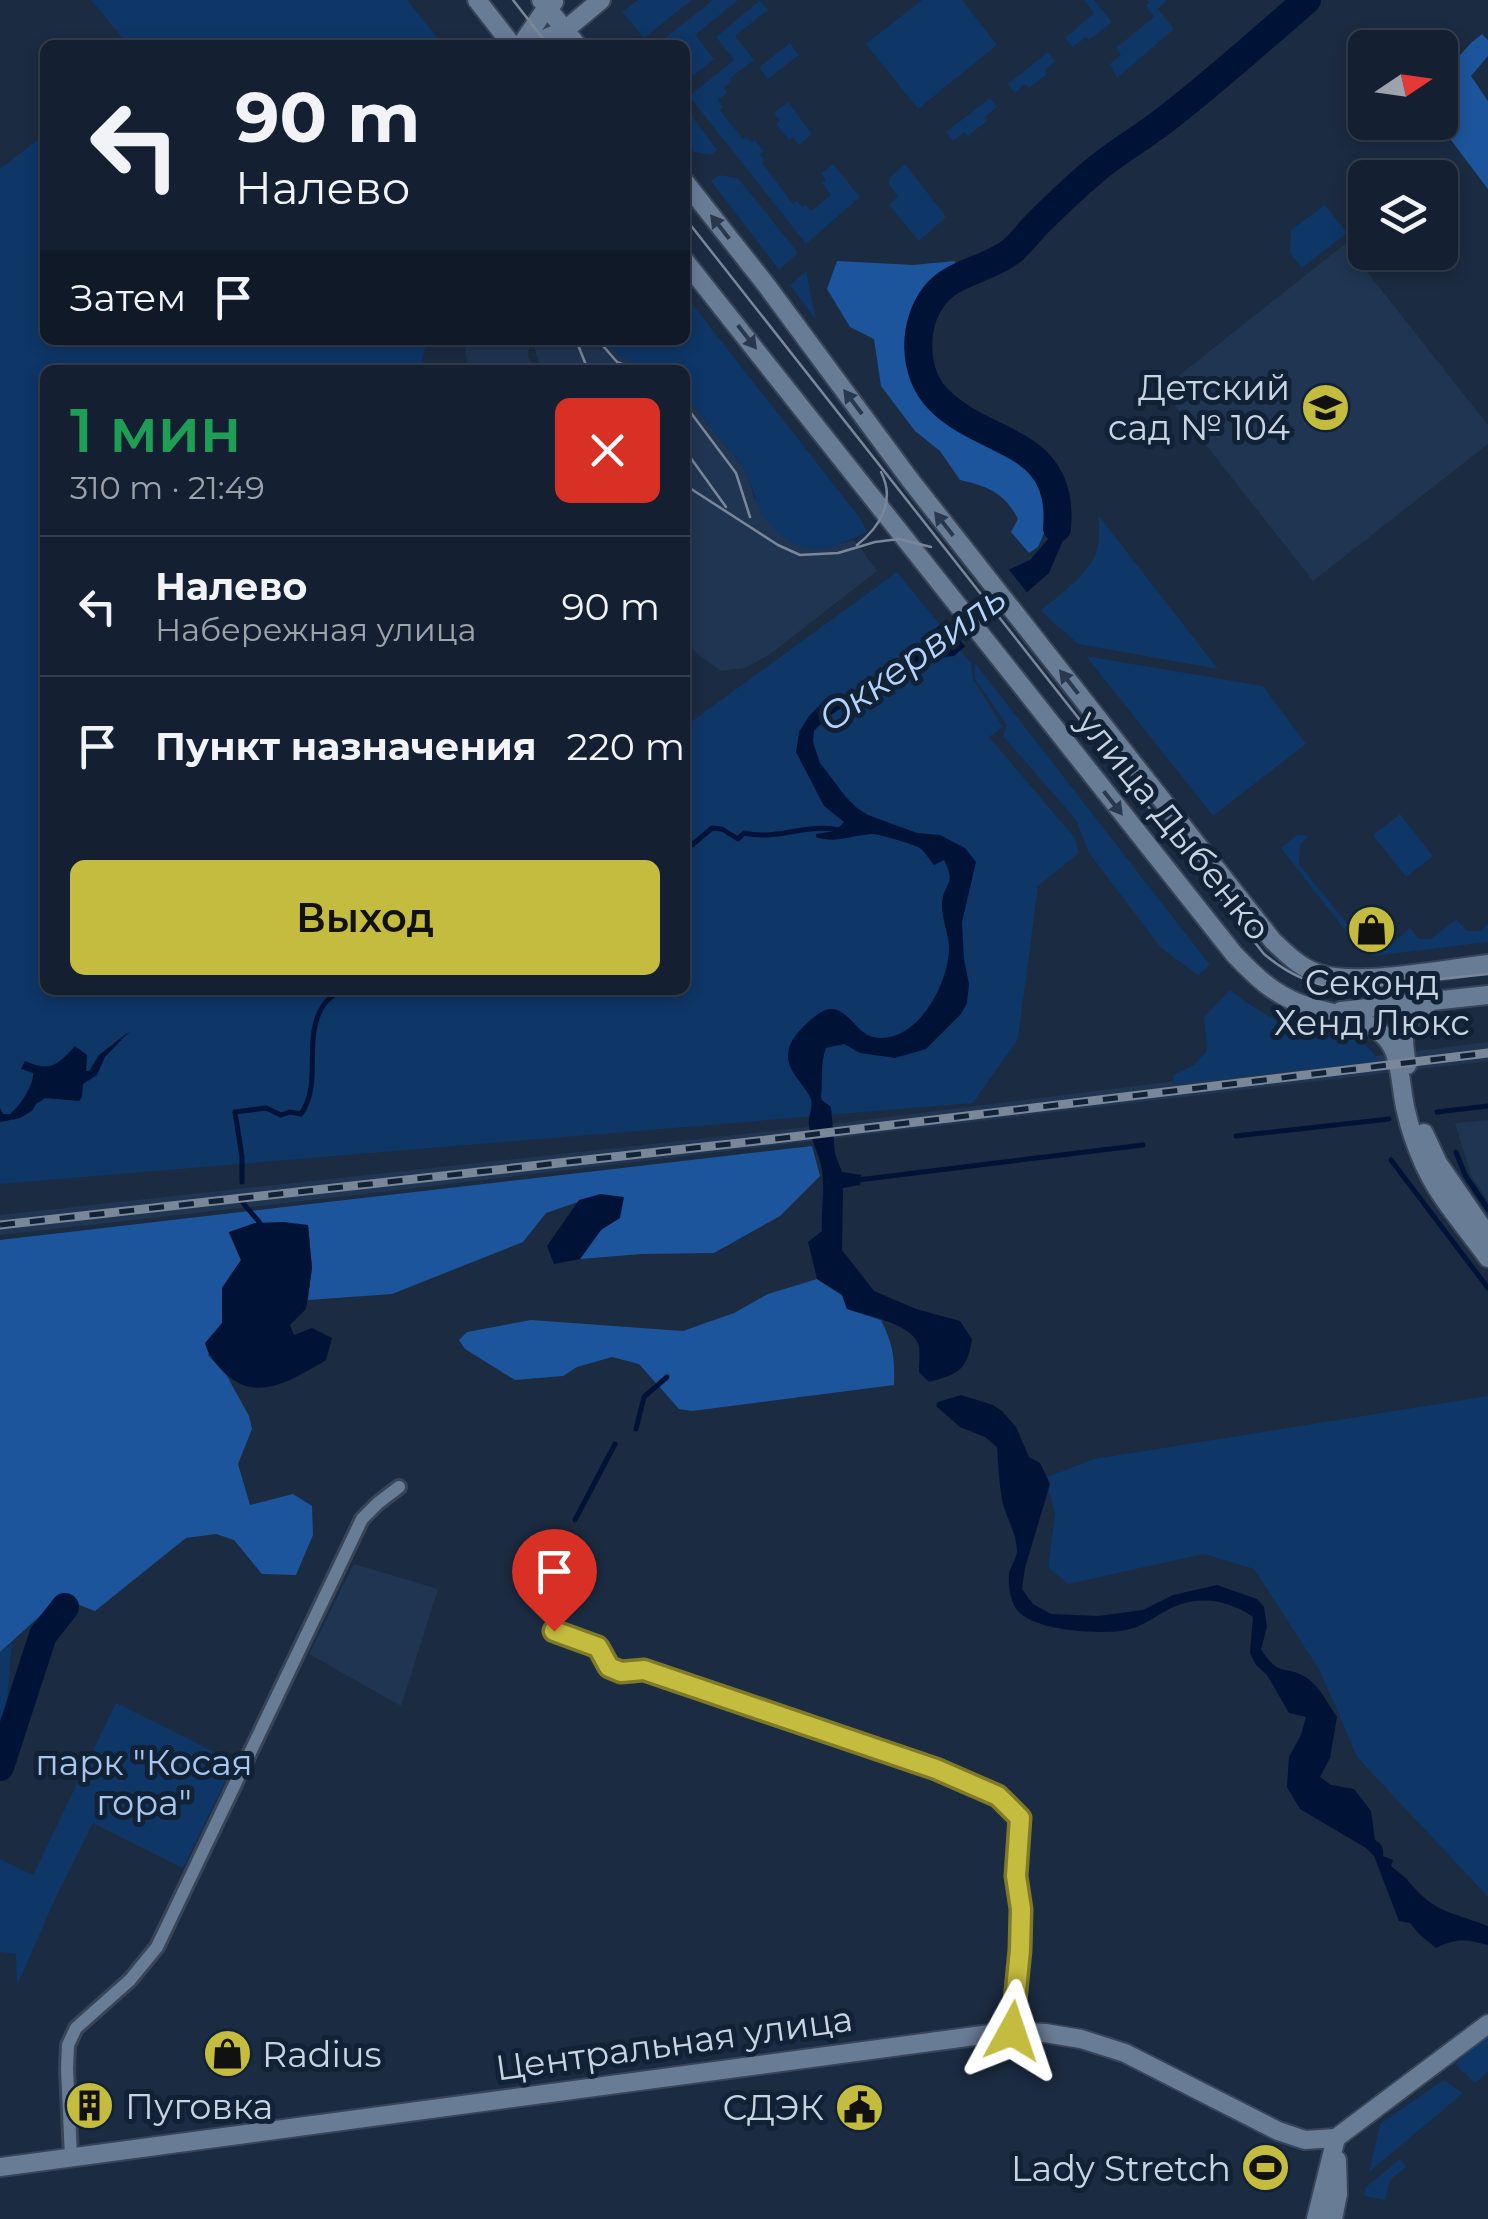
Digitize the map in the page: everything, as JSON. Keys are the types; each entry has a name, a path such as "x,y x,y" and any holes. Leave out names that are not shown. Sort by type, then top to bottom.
{"street":[{"path":"477,0 508,40"},
{"path":"542,40 565,30 601,0"},
{"path":"524,40 548,2 573,40"},
{"name":"улица Дыбенко","path":"690,188 911,481 1272,941 1294,961 1317,973 1344,978 1488,964"},
{"name":"улица Дыбенко","path":"690,268 1234,954 1258,980 1280,995 1303,1006 1336,1012"},
{"path":"1336,1012 1488,994"},
{"path":"1430,1002 1412,1014 1394,1053 1406,1110 1434,1184 1488,1258"},
{"path":"1336,1012 1397,1043 1431,1150 1488,1236"},
{"path":"71,2157 67,2069 68,2045 76,2028 130,1980 157,1947 362,1520 399,1487"},
{"path":"554,1631 598,1647 609,1667 621,1672 644,1670 936,1769 998,1796 1020,1818 1016,1876 1021,1909 1020,1950 1012,2031"},
{"path":"1316,2219 1336,2138 1488,2024"},
{"name":"Центральная улица","path":"0,2168 1012,2031 1081,2038 1126,2053 1278,2131 1305,2140 1336,2138"},
{"path":"1333,2219 1338,2194 1336,2138"},
{"path":"1305,2140 1326,2177"}],"shaded area":[{"path":"1482,34 1488,40 1488,56 1471,76 1488,101 1488,189 1451,140 1458,140 1458,57"},
{"name":"Детский сад № 104","path":"1345,244 1348,270 1366,270 1488,425 1488,444 1313,581 1162,389"},
{"path":"837,261 913,265 954,261 963,269 935,285 922,302 911,337 914,370 934,404 1032,465 1047,488 1049,522 1038,547 1029,553 1011,532 1018,519 1007,503 987,488 960,480 940,451 915,431 881,386 874,339 850,327 827,289"},
{"path":"464,345 529,345 531,365 468,365"},
{"path":"536,345 609,345 639,365 540,365"},
{"path":"690,401 742,466 754,498 806,549 823,549 854,540 877,571 769,655 745,668 721,671 690,646"},
{"path":"1488,1042 1488,1061 0,1235 0,1215 808,1127"},
{"path":"1488,1120 1488,1201 1471,1175 1455,1123"},
{"path":"812,1146 820,1176 780,1216 714,1253 580,1259 601,1230 601,1194 546,1213 523,1242 392,1294 308,1300 312,1268 308,1225 255,1223 229,1233 241,1260 222,1288 222,1323 208,1355 227,1376 249,1416 252,1429 238,1464 250,1505 293,1494 312,1506 313,1535 296,1575 262,1574 234,1540 216,1534 186,1538 95,1611 66,1600 41,1615 0,1652 0,1240"},
{"path":"817,1279 842,1295 847,1309 881,1320 892,1351 894,1385 692,1411 679,1409 639,1364 612,1357 577,1367 563,1376 515,1380 465,1349 459,1340 467,1332 531,1320 683,1331 734,1313 768,1294"},
{"path":"354,1564 438,1589 401,1706 309,1654"}],"green space":[{"path":"91,0 407,0 439,40 124,40"},
{"path":"638,0 692,0 644,38 622,12"},
{"path":"713,0 738,0 695,35 714,59 690,78 690,40 662,40"},
{"path":"760,0 768,10 735,36 754,60 729,79 731,82 724,88 727,93 718,100 723,107 720,110 743,139 755,140 764,152 760,154 765,160 762,163 793,204 797,201 811,211 831,195 822,183 826,180 821,173 833,164 860,197 806,244 690,97 734,60 716,37"},
{"path":"922,0 962,0 997,45 918,109 866,44"},
{"path":"1084,0 1094,0 1112,22 1073,47 1065,38 1094,13"},
{"path":"1147,0 1167,0 1158,9 1174,29 1117,78 1110,64 1121,55 1116,48 1154,17 1146,6"},
{"path":"790,43 799,55 768,79 759,67"},
{"path":"1048,52 1055,61 1045,70 1047,74 1015,93 1008,84"},
{"path":"990,98 997,107 984,118 987,121 968,136 964,132 953,141 946,132"},
{"path":"788,102 812,134 799,145 793,137 789,140 776,124 780,121 774,113"},
{"path":"690,114 717,150 711,155 694,152 690,147"},
{"path":"40,138 40,345 426,345 422,360 426,365 40,365 40,995 690,995 690,723 897,572 971,663 973,679 1003,727 989,737 1075,838 1079,853 1038,886 1018,1039 973,1103 0,1184 0,169"},
{"path":"905,164 946,217 919,241 889,205 898,196 889,185 890,178"},
{"path":"719,175 738,178 798,253 779,270 711,181"},
{"path":"1325,205 1347,233 1302,268 1290,253 1291,230"},
{"path":"806,271 816,320 790,285"},
{"path":"690,301 867,532 823,549 806,549 790,542 762,515 742,466 690,401 690,365 639,365 610,345 690,345"},
{"path":"1098,515 1218,669 1078,644 1041,610 1090,564 1098,547"},
{"path":"1086,656 1263,686 1306,744 1213,816"},
{"path":"975,663 1210,965 1198,975 1161,948 1089,853 1076,820 1003,736 1007,725 975,679"},
{"path":"1400,814 1433,856 1406,877 1373,835"},
{"path":"1297,835 1308,836 1300,845 1299,864 1357,936 1363,932 1372,943 1389,946 1410,928 1419,939 1431,939 1456,919 1467,931 1480,931 1488,924 1488,942 1374,956 1359,948 1281,848"},
{"path":"1230,990 1285,1024 1323,1036 1359,1041 1378,1061 1174,1084 1173,1075 1194,1065 1207,1051 1204,1017"},
{"path":"1488,1396 1488,1897 1357,1757 1320,1671 1254,1569 1204,1554 1068,1584 1048,1567 1055,1513 1045,1478 1094,1459"},
{"path":"12,1643 5,1723 0,1729 0,1652"},
{"name":"парк \"Косая гора\"","path":"116,1703 235,1762 183,1868 93,1823 17,1986 16,1954 0,1952 0,1859 33,1875"},
{"path":"1488,2035 1488,2072 1475,2083 1455,2064"},
{"path":"1445,2081 1463,2093 1369,2172 1380,2124"},
{"path":"1400,2159 1406,2167 1390,2180 1385,2200 1364,2196 1366,2187"}],"water":[{"path":"1060,492 1065,536 1049,573 954,656 931,661 877,697 842,708 814,731 813,742 820,763 857,808 917,833 940,835 965,848 976,862 962,922 969,984 961,1014 926,1049 895,1058 860,1053 844,1044 826,1048 822,1066 821,1097 831,1107 835,1154 842,1172 861,1175 860,1185 843,1188 842,1250 874,1291 916,1309 960,1321 972,1339 960,1370 929,1382 919,1372 919,1347 909,1332 847,1309 842,1295 817,1279 808,1242 822,1231 822,1170 809,1126 811,1101 793,1072 788,1051 802,1028 830,1009 842,1012 873,1037 889,1037 916,1022 936,994 947,963 949,942 942,903 949,874 944,860 934,865 918,847 887,837 816,837 835,831 844,822 824,806 796,752 799,732 822,703 870,691 906,662 930,633 1010,569 1030,560 1049,538 1050,493"},
{"path":"130,1031 105,1057 97,1075 83,1084 79,1101 45,1098 20,1118 0,1122 0,1108 3,1114 10,1114 31,1083 33,1073 21,1069 25,1061 53,1065 75,1046 87,1055 89,1071 99,1055"},
{"path":"601,1194 624,1197 620,1218 601,1230 580,1259 554,1264 547,1246 579,1200"},
{"path":"255,1223 308,1225 312,1268 306,1309 290,1325 294,1335 312,1328 332,1338 326,1360 313,1368 273,1386 247,1386 221,1369 205,1343 222,1323 222,1288 241,1260 229,1232"},
{"path":"961,1395 1002,1411 1016,1427 1029,1457 1040,1463 1050,1484 1022,1589 1033,1604 1051,1614 1098,1616 1143,1610 1173,1595 1217,1585 1257,1599 1264,1607 1267,1627 1261,1649 1267,1658 1278,1668 1312,1682 1337,1717 1330,1758 1320,1777 1331,1785 1354,1789 1371,1811 1375,1840 1382,1847 1383,1856 1393,1860 1391,1866 1437,1906 1488,1926 1488,1945 1462,1940 1436,1948 1410,1923 1399,1921 1374,1856 1300,1809 1287,1787 1289,1757 1306,1717 1289,1713 1267,1675 1256,1665 1250,1653 1253,1617 1228,1604 1201,1601 1174,1607 1134,1628 1101,1632 1052,1627 1017,1610 1009,1577 1017,1545 1002,1500 997,1447 985,1437 960,1427 936,1406"}],"pier":[{"path":"1006,566 1030,596 968,650 941,617"}],"waterway":[{"name":"Оккервиль","path":"1057,528 1056,499 1049,477 1036,460 958,415 930,389 918,348 927,307 952,281 1013,250 1094,171 1181,108 1307,0"},
{"path":"690,845 712,828 738,839 744,833 839,830"},
{"path":"242,1182 235,1112 266,1108 281,1115 301,1114 311,1089 317,1019 335,995"},
{"path":"1437,1112 1488,1106"},
{"path":"1236,1136 1389,1119"},
{"path":"858,1180 1143,1145"},
{"path":"1456,1152 1465,1175 1488,1209"},
{"path":"1391,1160 1488,1288"},
{"path":"243,1203 260,1223"},
{"path":"636,1429 644,1397 667,1377"},
{"path":"575,1520 615,1444"},
{"path":"0,1767 43,1635 65,1607"}],"tram line":[{"path":"513,0 544,40"},
{"path":"690,224 1264,954 1301,978 1344,989 1488,974"},
{"path":"578,345 586,365"},
{"path":"602,345 624,365"},
{"path":"690,412 736,473 750,517"},
{"path":"690,457 726,507"},
{"path":"857,545 883,513 887,493 881,472"},
{"path":"690,488 800,555 838,553 899,539 931,547"}],"railway":[{"path":"0,1225 775,1139 1488,1053"}],"place":[{"name":"Детский сад № 104","path":"1325,407"},
{"name":"Секонд Хенд Люкс","path":"1372,930"},
{"name":"Radius","path":"227,2054"},
{"name":"Пуговка","path":"90,2106"},
{"name":"СДЭК","path":"859,2107"},
{"name":"Lady Stretch","path":"1266,2168"}],"route":[{"path":"554,1631 598,1647 609,1667 621,1672 644,1670 936,1769 998,1796 1020,1818 1016,1876 1021,1909 1020,1950 1012,2031"}]}
